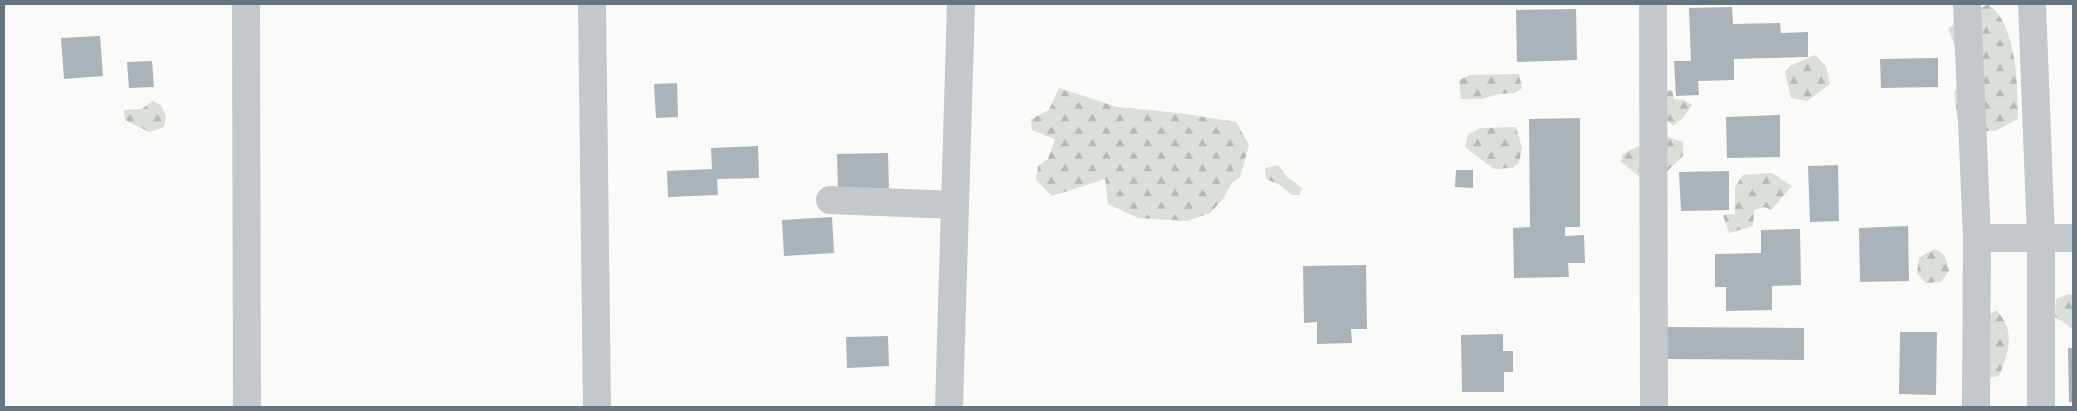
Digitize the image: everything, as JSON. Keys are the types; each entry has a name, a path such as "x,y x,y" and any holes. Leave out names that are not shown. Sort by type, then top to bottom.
{"street":[{"path":"246,4 247,407"},
{"path":"592,4 597,407"},
{"path":"949,407 961,4"},
{"path":"1654,4 1654,407"},
{"path":"1967,4 1977,238 1976,407"},
{"path":"2032,4 2041,238 2041,407"},
{"path":"830,200 955,205"},
{"path":"1977,238 2073,238"}],"green space":[{"path":"1988,4 1998,13 2010,41 2016,74 2018,119 1995,131 1969,131 1957,117 1954,92 1970,69 1970,52 1955,47 1948,28"},
{"path":"1815,55 1826,66 1830,84 1807,101 1791,98 1785,72 1790,66"},
{"path":"1519,74 1522,88 1515,93 1499,94 1482,99 1461,99 1459,80 1470,75"},
{"path":"1059,88 1117,107 1179,113 1236,122 1249,145 1240,177 1231,184 1223,199 1210,213 1187,221 1138,218 1108,204 1105,179 1052,196 1036,180 1038,166 1048,159 1055,139 1032,130 1031,119 1049,110"},
{"path":"1672,90 1674,99 1684,100 1692,105 1683,118 1673,126 1664,118 1659,93"},
{"path":"152,101 161,105 166,116 164,127 149,132 125,120 124,110 142,109"},
{"path":"1516,127 1522,148 1519,163 1512,168 1494,169 1465,147 1468,135 1480,128"},
{"path":"1665,136 1683,142 1683,156 1658,180 1640,177 1621,162 1622,155 1634,148"},
{"path":"1278,165 1287,177 1302,188 1299,195 1292,195 1280,185 1266,179 1265,168"},
{"path":"1772,173 1792,186 1771,210 1765,207 1754,210 1753,226 1729,233 1723,215 1735,214 1735,187 1743,175"},
{"path":"1934,249 1943,255 1949,271 1941,282 1926,283 1917,273 1919,258"},
{"path":"2069,294 2073,295 2073,329 2055,317 2056,299"},
{"path":"1996,310 2006,325 2009,342 2006,358 1999,376 1989,378 1984,319"}],"building":[{"path":"1732,7 1733,24 1780,23 1781,33 1808,32 1808,57 1734,59 1734,80 1698,81 1699,95 1676,96 1674,61 1691,61 1689,8"},
{"path":"1576,9 1577,60 1517,62 1516,10"},
{"path":"100,36 103,76 64,79 61,38"},
{"path":"1938,58 1938,87 1881,88 1880,59"},
{"path":"152,61 154,87 129,88 127,62"},
{"path":"677,83 678,117 656,118 654,84"},
{"path":"1780,115 1780,157 1727,158 1726,117"},
{"path":"1580,118 1580,227 1565,227 1565,236 1584,235 1585,263 1568,263 1569,277 1514,278 1513,228 1530,227 1529,119"},
{"path":"758,146 759,178 717,179 718,195 668,197 667,171 712,169 711,148"},
{"path":"888,153 889,190 838,191 837,154"},
{"path":"1838,165 1839,221 1810,222 1808,166"},
{"path":"1456,170 1473,170 1473,188 1455,187"},
{"path":"1729,171 1729,210 1681,211 1679,172"},
{"path":"832,217 834,253 784,256 782,220"},
{"path":"1908,226 1909,281 1860,282 1859,228"},
{"path":"1800,229 1801,285 1772,286 1772,310 1726,311 1726,287 1715,287 1715,254 1761,253 1761,230"},
{"path":"1366,265 1367,329 1351,329 1352,343 1317,344 1317,322 1304,323 1303,266"},
{"path":"1666,327 1804,328 1804,360 1666,359"},
{"path":"1900,332 1937,332 1936,395 1899,394"},
{"path":"1503,334 1503,351 1513,351 1513,372 1504,372 1504,392 1462,392 1461,335"},
{"path":"888,336 889,366 847,368 846,337"},
{"path":"2068,348 2073,348 2073,402 2069,402"}]}
